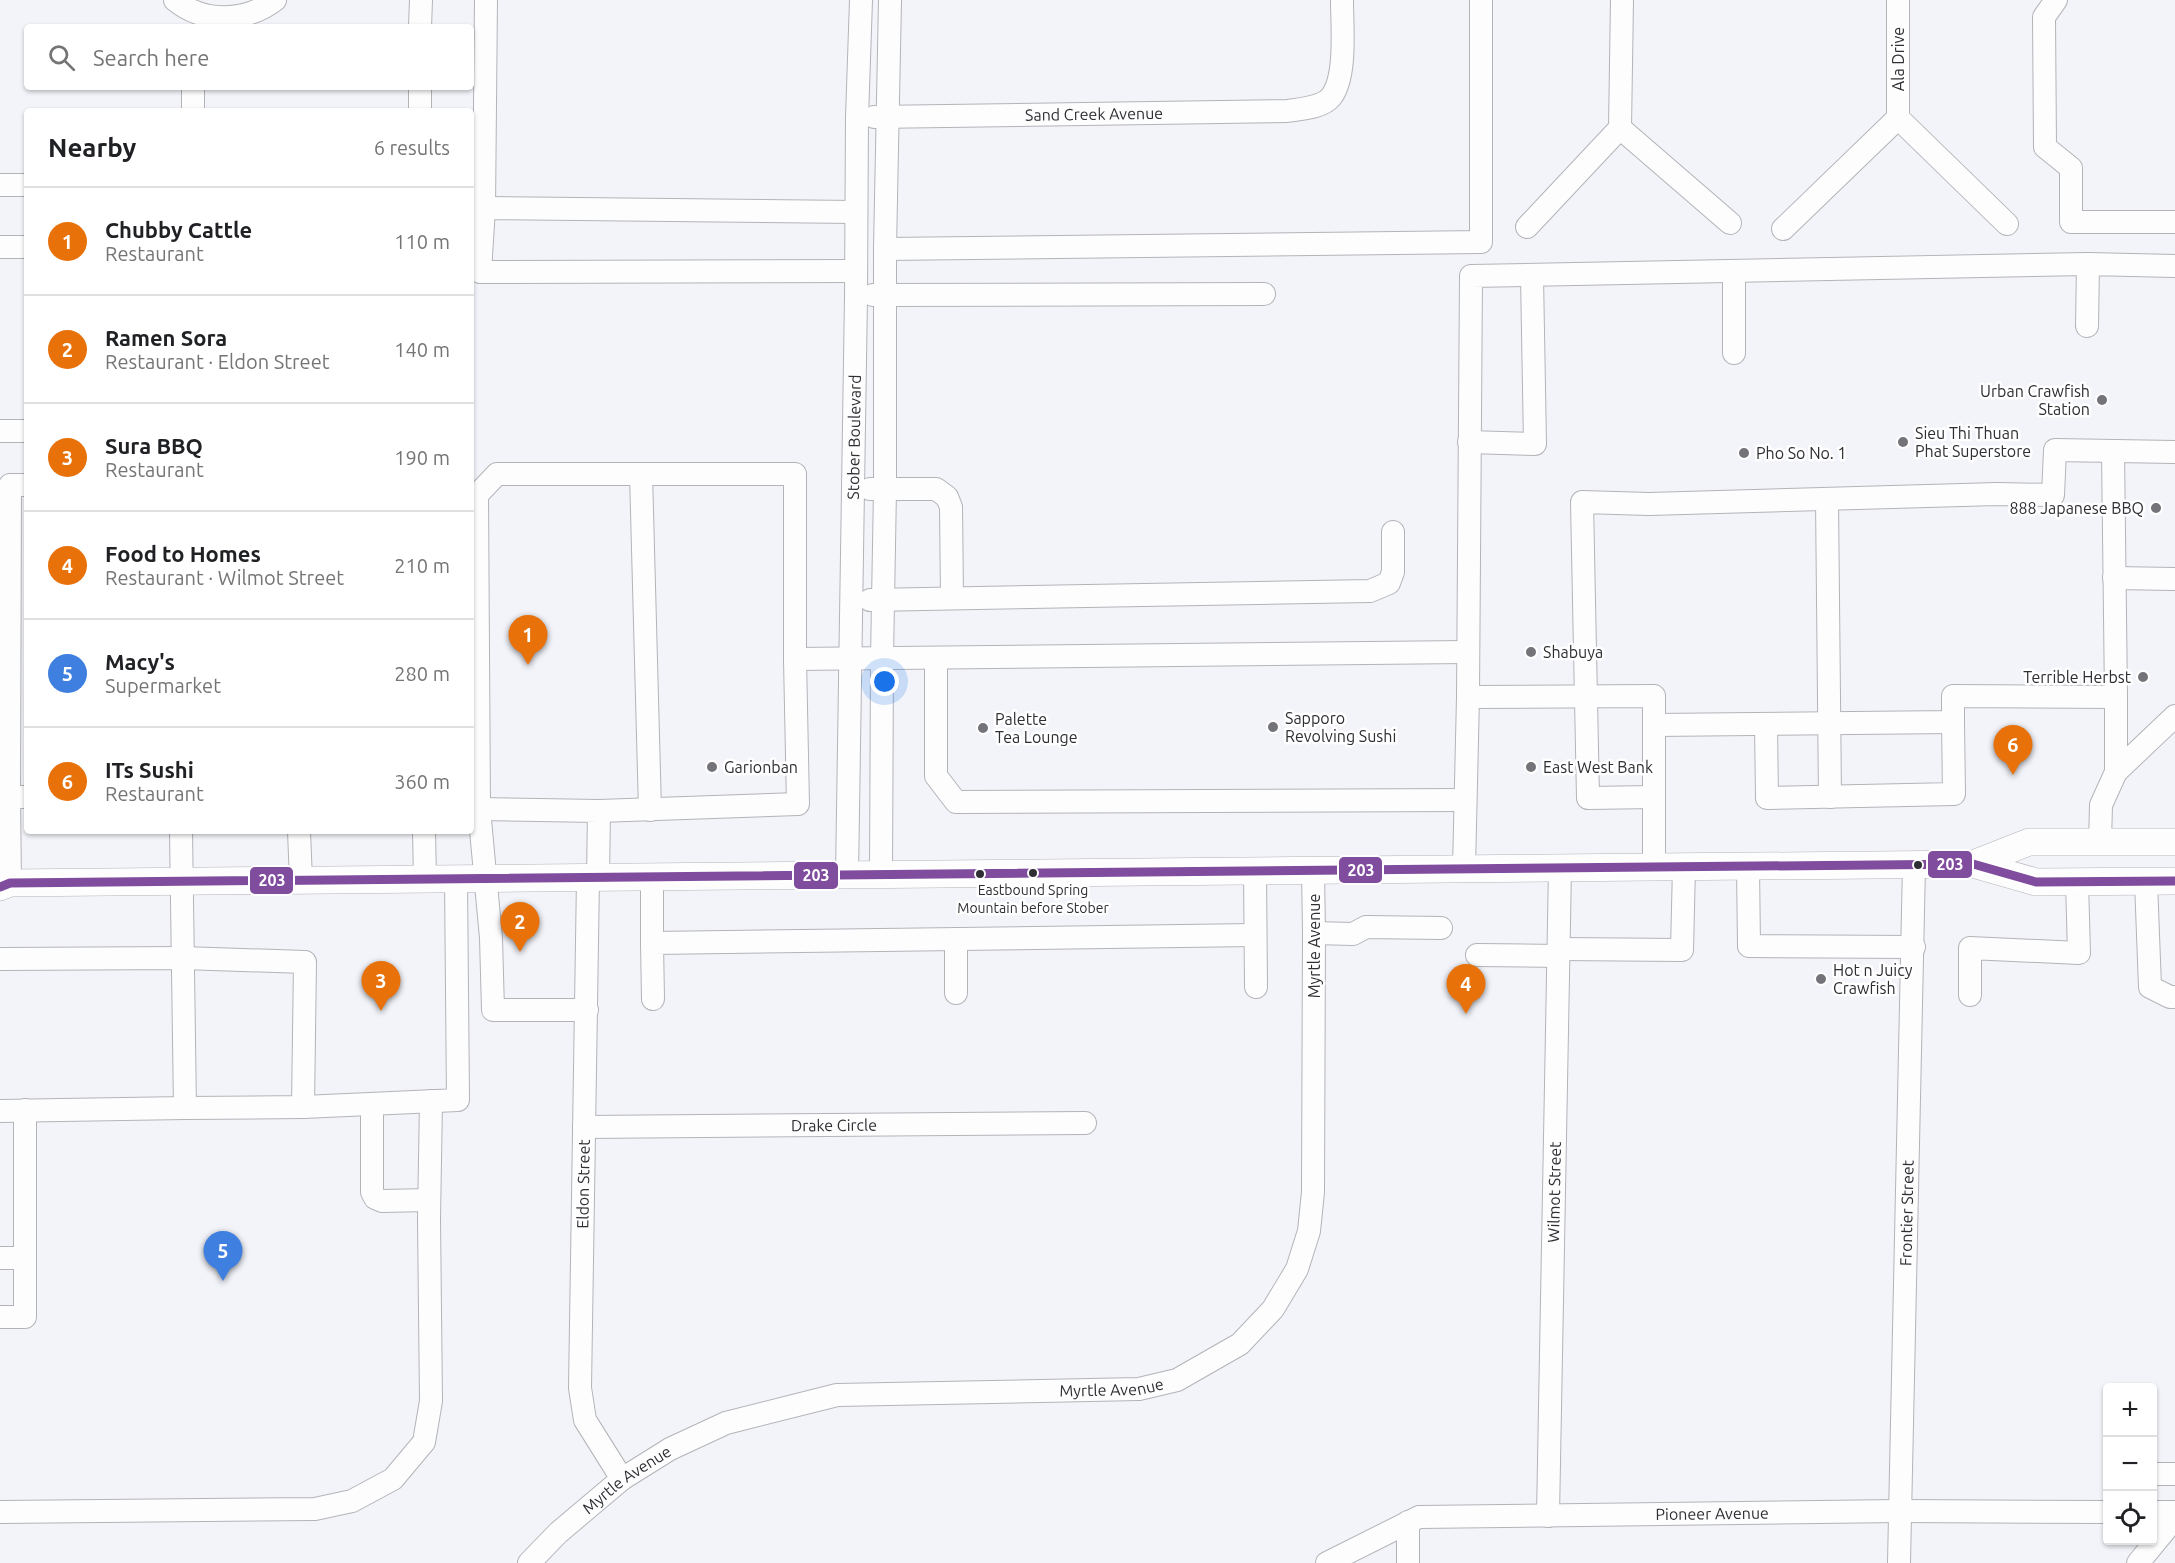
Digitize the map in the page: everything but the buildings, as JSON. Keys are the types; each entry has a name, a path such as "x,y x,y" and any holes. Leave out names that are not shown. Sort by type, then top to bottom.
{"main road":[{"path":"1973,864 2029,842 2175,842"},
{"path":"4,883 1973,864 2036,882 2175,881"}],"street":[{"path":"187,13 207,16 238,16 254,12 275,0"},
{"path":"420,24 421,0"},
{"path":"486,0 484,208 480,272 800,273 856,271"},
{"name":"Stober Boulevard","path":"847,875 857,118 861,0"},
{"name":"Stober Boulevard","path":"881,875 885,249 890,0"},
{"name":"Sand Creek Avenue","path":"857,118 1287,111 1312,107 1330,98 1341,76 1342,0"},
{"path":"885,249 1481,242 1481,0"},
{"path":"1527,227 1620,128 1622,0"},
{"name":"Ala Drive","path":"1898,0 1898,118"},
{"path":"2056,0 2044,17 2045,147 2072,168 2071,222 2175,222"},
{"path":"193,90 193,108"},
{"path":"420,90 420,108"},
{"path":"1782,229 1898,118 2007,224"},
{"path":"1620,128 1730,223"},
{"path":"0,185 24,185"},
{"path":"484,208 856,212"},
{"path":"0,247 24,247"},
{"path":"1464,869 1468,697 1471,276 2088,264 2175,266"},
{"path":"2087,326 2088,264"},
{"path":"1734,272 1734,353"},
{"path":"1469,442 1534,444 1532,276"},
{"path":"856,296 1264,294"},
{"path":"0,431 24,431"},
{"path":"1654,796 1588,798 1582,502 1649,504 1997,494 2053,495 2055,450 2175,452"},
{"path":"2113,451 2116,772"},
{"path":"479,809 599,811 798,804 795,474 496,474 477,495 479,809 491,938 493,1010 587,1010"},
{"path":"641,474 650,810"},
{"path":"4,883 18,797 5,678 12,485"},
{"path":"853,488 936,489 947,497 951,507 952,597"},
{"path":"1827,499 1830,797"},
{"path":"850,601 952,597 1370,591 1389,583 1393,572 1393,532"},
{"path":"2114,578 2175,579"},
{"path":"795,659 1467,652"},
{"path":"936,658 936,776 956,802 1465,800"},
{"path":"1468,697 1654,696 1654,867"},
{"path":"1766,724 1767,798 1954,794 1953,696 2116,697"},
{"path":"2100,842 2101,805 2116,772 2175,716"},
{"path":"1655,725 1953,722"},
{"name":"Eldon Street","path":"599,811 593,878 587,1010 580,1388 585,1420 622,1479"},
{"path":"181,834 185,1108"},
{"path":"299,834 301,881"},
{"path":"424,834 425,880"},
{"name":"Frontier Street","path":"1899,1563 1914,865"},
{"path":"1477,955 1682,950 1684,867"},
{"path":"1748,867 1749,946 1914,947"},
{"name":"Wilmot Street","path":"1548,1515 1560,868"},
{"name":"Myrtle Avenue","path":"528,1563 558,1533 622,1479 670,1449 726,1423 837,1395 1139,1389 1177,1380 1240,1344 1273,1309 1297,1269 1309,1231 1313,1192 1313,871"},
{"path":"1255,872 1256,987"},
{"path":"651,878 653,999"},
{"path":"0,1111 303,1107 458,1100 456,879"},
{"path":"1970,995 1971,948 2079,952 2077,882"},
{"path":"2146,882 2150,987 2170,997 2175,997"},
{"path":"1314,933 1353,934 1366,927 1441,928"},
{"path":"652,943 1255,935"},
{"path":"956,939 956,993"},
{"path":"0,959 183,958 305,962 303,1107"},
{"path":"0,1512 315,1509 352,1502 393,1479 424,1442 431,1401 429,1200 431,1101"},
{"path":"372,1104 372,1192 375,1198 382,1202 429,1200"},
{"path":"0,1317 25,1317 25,1110"},
{"name":"Drake Circle","path":"584,1127 1085,1123"},
{"path":"0,1258 25,1258"},
{"path":"2157,1474 2175,1474"},
{"name":"Pioneer Avenue","path":"1327,1563 1419,1517 1899,1511 2103,1512"},
{"path":"2157,1512 2175,1512"},
{"path":"2138,1563 2175,1518"},
{"path":"1408,1522 1408,1563"}],"transit line":[{"name":"203","path":"0,887 10,883 1973,864 2036,882 2175,881"}],"place":[{"name":"Urban Crawfish Station","path":"2102,400"},
{"name":"Sieu Thi Thuan Phat Superstore","path":"1903,442"},
{"name":"Pho So No. 1","path":"1744,453"},
{"name":"888 Japanese BBQ","path":"2156,508"},
{"name":"Shabuya","path":"1531,652"},
{"name":"Chubby Cattle","path":"528,665"},
{"name":"Terrible Herbst","path":"2143,677"},
{"name":"Sapporo Revolving Sushi","path":"1273,727"},
{"name":"Palette Tea Lounge","path":"983,728"},
{"name":"Garionban","path":"712,767"},
{"name":"East West Bank","path":"1531,767"},
{"name":"ITs Sushi","path":"2013,775"},
{"name":"Eastbound Spring Mountain before Stober","path":"1033,873"},
{"name":"Ramen Sora","path":"520,952"},
{"name":"Hot n Juicy Crawfish","path":"1821,979"},
{"name":"Sura BBQ","path":"381,1011"},
{"name":"Food to Homes","path":"1466,1014"},
{"name":"Macy's","path":"223,1281"}]}
